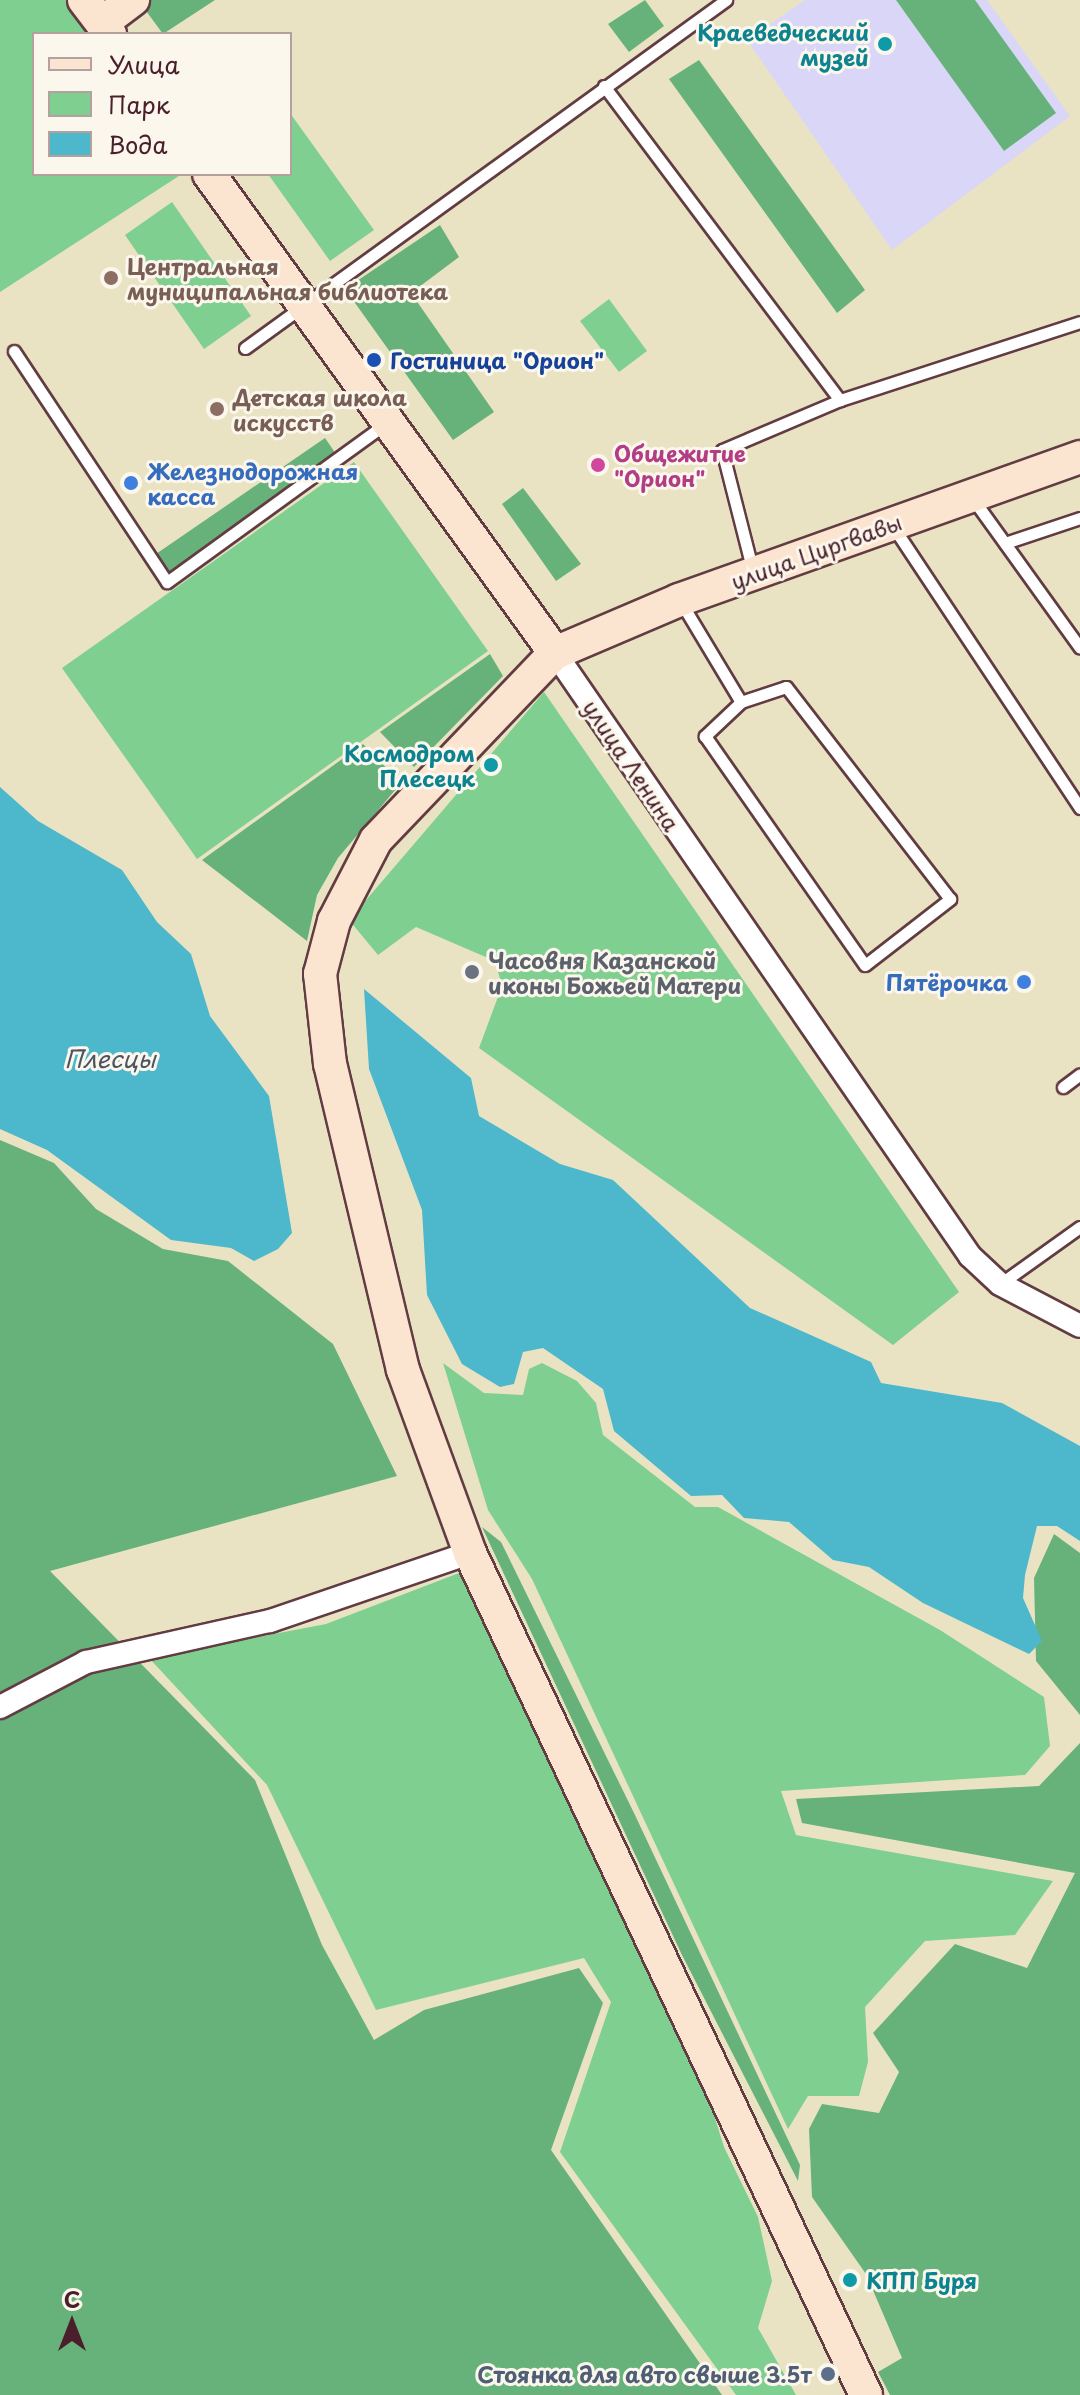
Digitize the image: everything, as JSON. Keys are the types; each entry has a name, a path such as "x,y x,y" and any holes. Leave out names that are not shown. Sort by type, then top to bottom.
{"main road":[{"path":"99,19 133,0"},
{"name":"улица Ленина","path":"210,176 385,424 555,653"},
{"name":"улица Циргвавы","path":"555,653 679,600 1080,457"},
{"path":"555,653 376,840 334,921 320,974 330,1064 403,1370 470,1553 817,2299 866,2395"}],"street":[{"name":"улица Ленина","path":"555,653 970,1256 1000,1284 1080,1326"},
{"path":"0,1707 86,1662 270,1621 470,1553"}],"lane":[{"path":"245,348 726,0"},
{"path":"604,86 840,400"},
{"path":"753,573 722,450 840,400 1080,322"},
{"path":"14,351 167,582 385,424"},
{"path":"971,496 1074,630 1080,648"},
{"path":"1005,543 1080,518"},
{"path":"891,524 1080,808"},
{"path":"679,600 741,702"},
{"path":"786,687 950,899 865,965 705,736 741,702 786,687"},
{"path":"1063,1087 1080,1074"},
{"path":"1000,1284 1080,1227"}],"shaded area":[{"path":"805,0 987,0 1070,116 892,250 747,40"}],"green space":[{"path":"0,0 66,0 90,32 32,32 32,176 179,176 0,292"},
{"path":"146,0 215,0 166,32 162,32 141,4"},
{"path":"645,0 664,26 629,52 608,24"},
{"path":"896,0 975,0 1056,113 1004,151"},
{"path":"699,60 865,290 837,313 669,79"},
{"path":"292,116 374,230 330,261 269,176 292,176"},
{"path":"172,202 251,316 204,349 125,235"},
{"path":"440,225 459,257 411,293 494,412 453,440 345,289"},
{"path":"609,299 647,351 619,372 580,321"},
{"path":"325,438 338,457 166,575 153,556"},
{"path":"354,462 488,651 197,859 62,668"},
{"path":"523,488 581,564 556,581 502,504"},
{"path":"490,654 503,676 414,767 380,732"},
{"path":"544,692 959,1292 893,1345 479,1048 502,986 495,961 416,927 378,955 349,920"},
{"path":"363,744 401,783 338,858 317,895 307,941 202,860"},
{"path":"0,1140 54,1163 96,1209 163,1249 228,1261 333,1344 397,1476 50,1571 255,1780 322,1945 374,2040 424,2010 579,1968 603,2003 551,2150 722,2395 0,2395"},
{"path":"443,1363 484,1393 523,1395 529,1369 542,1363 577,1381 596,1403 603,1435 695,1507 718,1507 940,1630 1044,1697 1050,1746 1025,1775 781,1791 796,1835 1053,1881 1015,1935 925,1941 865,2007 868,2062 859,2096 808,2096 788,2129 532,1579 488,1510"},
{"path":"482,1527 501,1542 634,1813 800,2165 798,2181 682,1955"},
{"path":"1054,1534 1080,1553 1080,1715 1036,1661 1034,1578"},
{"path":"459,1573 479,1601 597,1862 696,2058 724,2147 758,2217 772,2281 758,2328 796,2395 736,2395 560,2152 611,2002 584,1958 376,2010 267,1785 149,1658 326,1624"},
{"path":"1080,1743 1080,2395 890,2395 878,2372 902,2358 866,2274 812,2197 809,2129 822,2104 879,2113 899,2072 873,2033 955,1944 1027,1968 1075,1873 802,1823 796,1799 1039,1786"}],"water":[{"name":"Плесцы","path":"0,787 38,821 122,870 157,922 191,954 210,1016 269,1096 292,1233 278,1249 254,1261 231,1248 171,1240 47,1150 0,1129"},
{"path":"364,989 471,1078 479,1116 560,1164 613,1180 750,1308 871,1362 881,1383 1002,1403 1080,1446 1080,1541 1057,1526 1037,1526 1025,1575 1023,1598 1042,1641 1029,1654 923,1603 869,1567 833,1560 789,1522 744,1518 722,1495 691,1496 614,1431 603,1389 543,1348 523,1352 514,1384 500,1387 462,1364 427,1295 422,1210 369,1069"}],"place":[{"name":"Краеведческий музей","path":"885,44"},
{"name":"Центральная муниципальная библиотека","path":"111,278"},
{"name":"Гостиница \"Орион\"","path":"374,360"},
{"name":"Детская школа искусств","path":"217,409"},
{"name":"Общежитие \"Орион\"","path":"598,465"},
{"name":"Железнодорожная касса","path":"131,483"},
{"name":"Космодром Плесецк","path":"491,765"},
{"name":"Часовня Казанской иконы Божьей Матери","path":"472,972"},
{"name":"Пятёрочка","path":"1024,982"},
{"name":"КПП Буря","path":"850,2280"},
{"name":"Стоянка для авто свыше 3.5т","path":"828,2374"}]}
